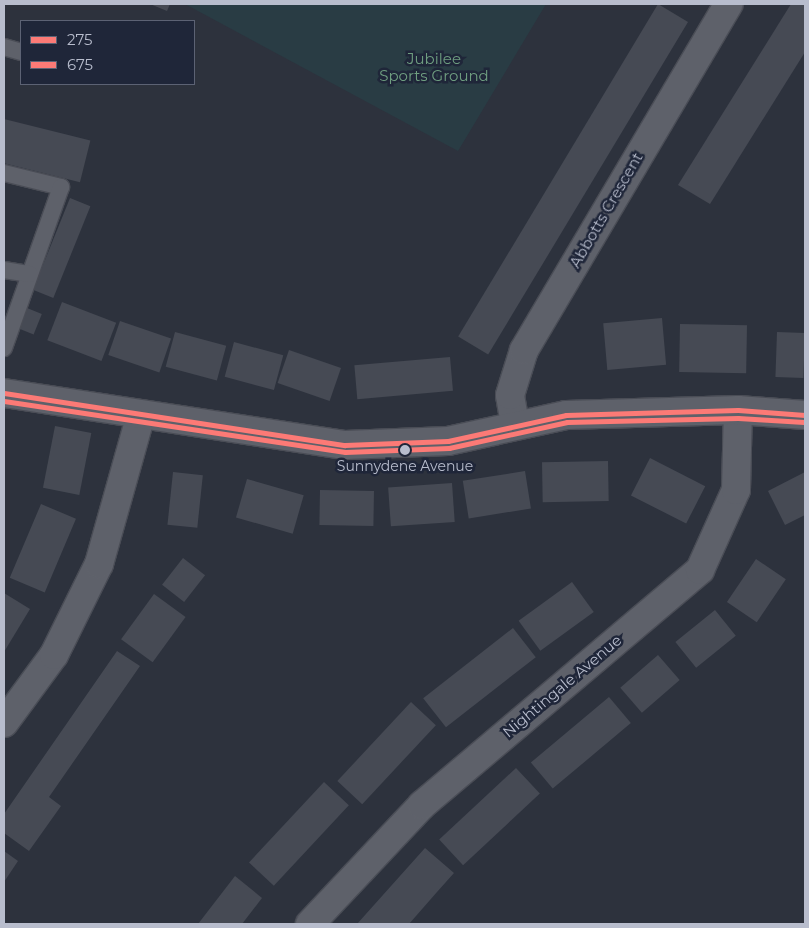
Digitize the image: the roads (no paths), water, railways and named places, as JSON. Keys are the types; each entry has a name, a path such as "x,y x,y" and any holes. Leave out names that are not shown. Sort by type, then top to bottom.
{"street":[{"name":"Abbotts Crescent","path":"516,424 510,395 524,350 729,4"},
{"path":"4,394 345,446 433,443 566,414 738,410 805,415"},
{"name":"Nightingale Avenue","path":"310,924 422,805 700,570 736,490 738,410"},
{"path":"4,723 54,655 99,564 141,415"}],"lane":[{"path":"4,47 20,52"},
{"path":"4,174 62,187 4,348"},
{"path":"4,270 30,274"}],"place":[{"name":"Sunnydene Avenue","path":"405,450"}],"park label":[{"name":"Jubilee Sports Ground","path":"434,66"}]}
